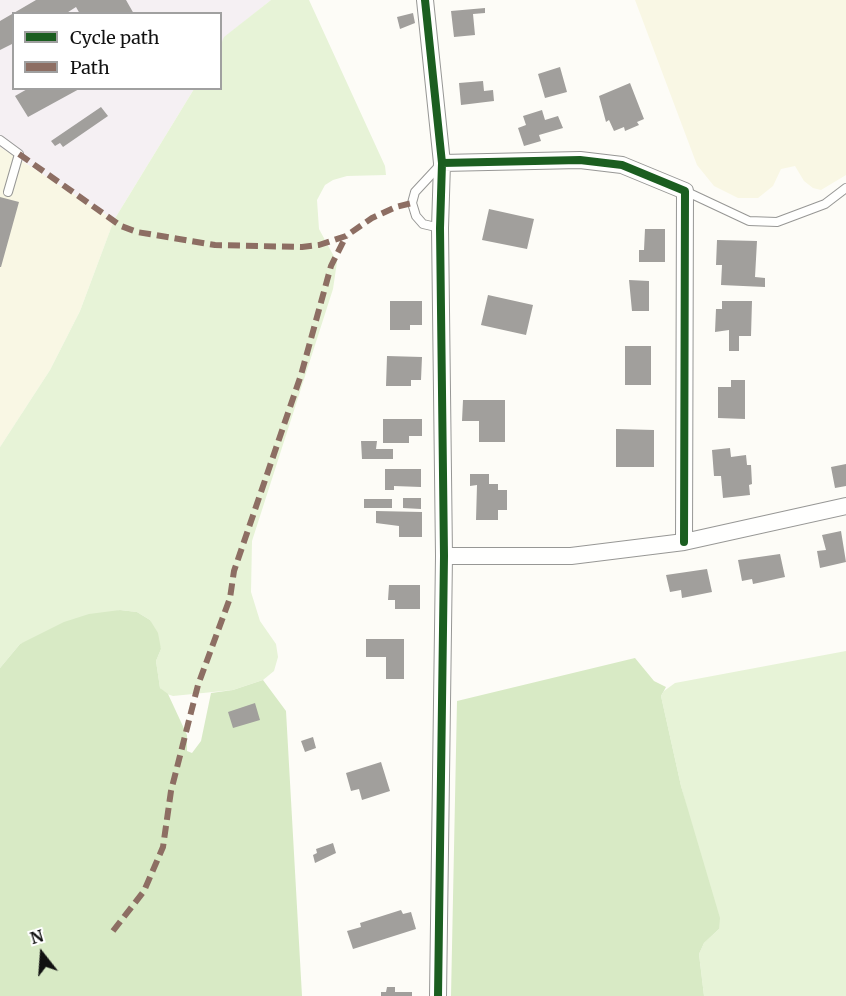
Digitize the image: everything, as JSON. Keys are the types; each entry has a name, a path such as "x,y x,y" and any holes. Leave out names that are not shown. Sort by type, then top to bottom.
{"street":[{"path":"425,0 442,163 440,228 444,556 438,996"},
{"path":"442,163 580,160 622,165 685,191 684,542"},
{"path":"444,556 571,556 684,542 846,506"}],"lane":[{"path":"0,140 19,154 8,192"},
{"path":"440,228 423,224 416,216 412,203 414,192 442,163"},
{"path":"685,191 749,221 777,222 825,204 846,188"}],"shaded area":[{"path":"0,0 271,0 225,37 222,42 222,12 12,12 12,90 193,90 114,220 0,147"},
{"path":"635,0 846,0 846,175 821,190 813,188 804,181 795,166 781,169 773,186 758,198 738,198 714,186 697,165"},
{"path":"0,147 114,220 80,311 50,370 0,447"}],"green space":[{"path":"271,0 309,0 385,166 386,175 347,176 333,180 325,185 317,200 319,229 337,262 333,289 252,541 251,592 260,621 276,644 278,657 274,671 263,680 233,690 173,696 164,693 160,688 156,661 161,649 150,620 137,612 120,610 20,644 0,668 0,447 50,370 80,311 114,220 193,90 222,90 222,42 224,37"},
{"path":"120,610 137,612 150,620 158,633 161,649 156,661 160,688 168,694 187,735 187,751 192,753 201,741 211,693 233,690 263,680 286,711 302,996 0,996 0,668 20,644 64,622 89,614"},
{"path":"846,651 846,996 704,996 699,954 704,943 719,929 681,786 661,696 675,683"},
{"path":"635,658 654,681 666,687 661,696 681,786 720,918 719,929 704,943 699,954 704,996 451,996 457,701"}],"building":[{"path":"36,0 126,0 133,12 79,12 76,7 68,12 15,12"},
{"path":"485,8 485,13 473,14 475,35 454,37 451,11"},
{"path":"413,13 415,23 400,29 397,17"},
{"path":"12,14 12,44 0,50 0,21"},
{"path":"560,67 567,92 545,98 538,74"},
{"path":"483,81 484,91 493,90 494,101 461,105 459,83"},
{"path":"630,83 644,119 637,122 639,125 625,131 624,127 614,131 609,120 606,122 599,96"},
{"path":"26,90 77,90 28,117 15,96"},
{"path":"101,107 108,116 63,147 60,143 55,146 51,141"},
{"path":"542,110 545,120 558,116 563,128 539,135 541,141 524,146 518,128 526,125 523,116"},
{"path":"0,197 19,202 1,267 0,267"},
{"path":"489,209 534,219 527,249 482,240"},
{"path":"645,229 665,229 665,262 639,262 639,250 644,250"},
{"path":"717,240 757,241 755,277 765,278 765,287 721,285 722,265 716,265"},
{"path":"629,280 649,281 649,311 632,311"},
{"path":"488,295 533,305 526,335 481,325"},
{"path":"390,301 422,301 422,325 410,325 410,330 390,330"},
{"path":"722,301 752,301 751,336 739,336 739,351 729,351 729,330 715,332 716,309 722,309"},
{"path":"625,346 651,346 651,385 625,385"},
{"path":"387,356 422,357 421,380 411,380 411,386 386,386"},
{"path":"731,380 745,380 745,419 718,418 718,387 731,387"},
{"path":"463,400 505,400 505,442 479,442 479,421 462,421"},
{"path":"383,419 422,419 422,436 409,436 409,443 383,443"},
{"path":"616,429 654,430 654,467 616,467"},
{"path":"361,441 377,441 376,449 393,449 393,459 362,459"},
{"path":"730,448 731,457 746,455 747,465 751,465 750,495 723,498 721,476 714,476 712,450"},
{"path":"846,464 846,486 835,488 831,467"},
{"path":"385,469 421,469 421,487 394,486 394,490 385,490"},
{"path":"470,474 489,474 489,484 498,484 498,490 507,490 507,510 498,510 498,520 476,520 477,485 470,486"},
{"path":"403,498 421,498 421,509 403,508"},
{"path":"364,499 392,499 392,508 364,508"},
{"path":"376,511 422,512 422,537 399,537 399,526 376,523"},
{"path":"841,531 846,562 820,568 817,551 826,550 822,535"},
{"path":"780,554 785,577 753,584 752,579 742,581 738,560"},
{"path":"707,569 712,592 682,598 681,590 670,592 666,575"},
{"path":"389,585 420,585 420,609 395,609 395,600 388,600"},
{"path":"366,639 404,639 404,679 386,679 386,657 366,657"},
{"path":"255,703 260,720 233,728 228,712"},
{"path":"313,737 316,748 305,752 301,741"},
{"path":"381,762 390,791 362,800 359,789 351,791 346,773"},
{"path":"333,843 336,853 315,863 313,855 317,853 316,849"},
{"path":"401,910 403,914 411,912 416,929 353,949 347,931 361,927 360,923"},
{"path":"387,987 395,987 395,992 412,992 412,996 381,996 381,992 386,992"}],"marked path":[{"path":"19,154 121,226 137,232 215,245 302,247 319,245 346,236 372,218 396,207 412,203"},
{"path":"113,931 144,891 163,847 171,791 198,685 230,598 234,571 301,375 331,266 346,236"}],"cycle path":[{"path":"425,0 442,163 440,228 444,556 438,996"},
{"path":"442,163 580,160 622,165 685,191 684,542"}]}
